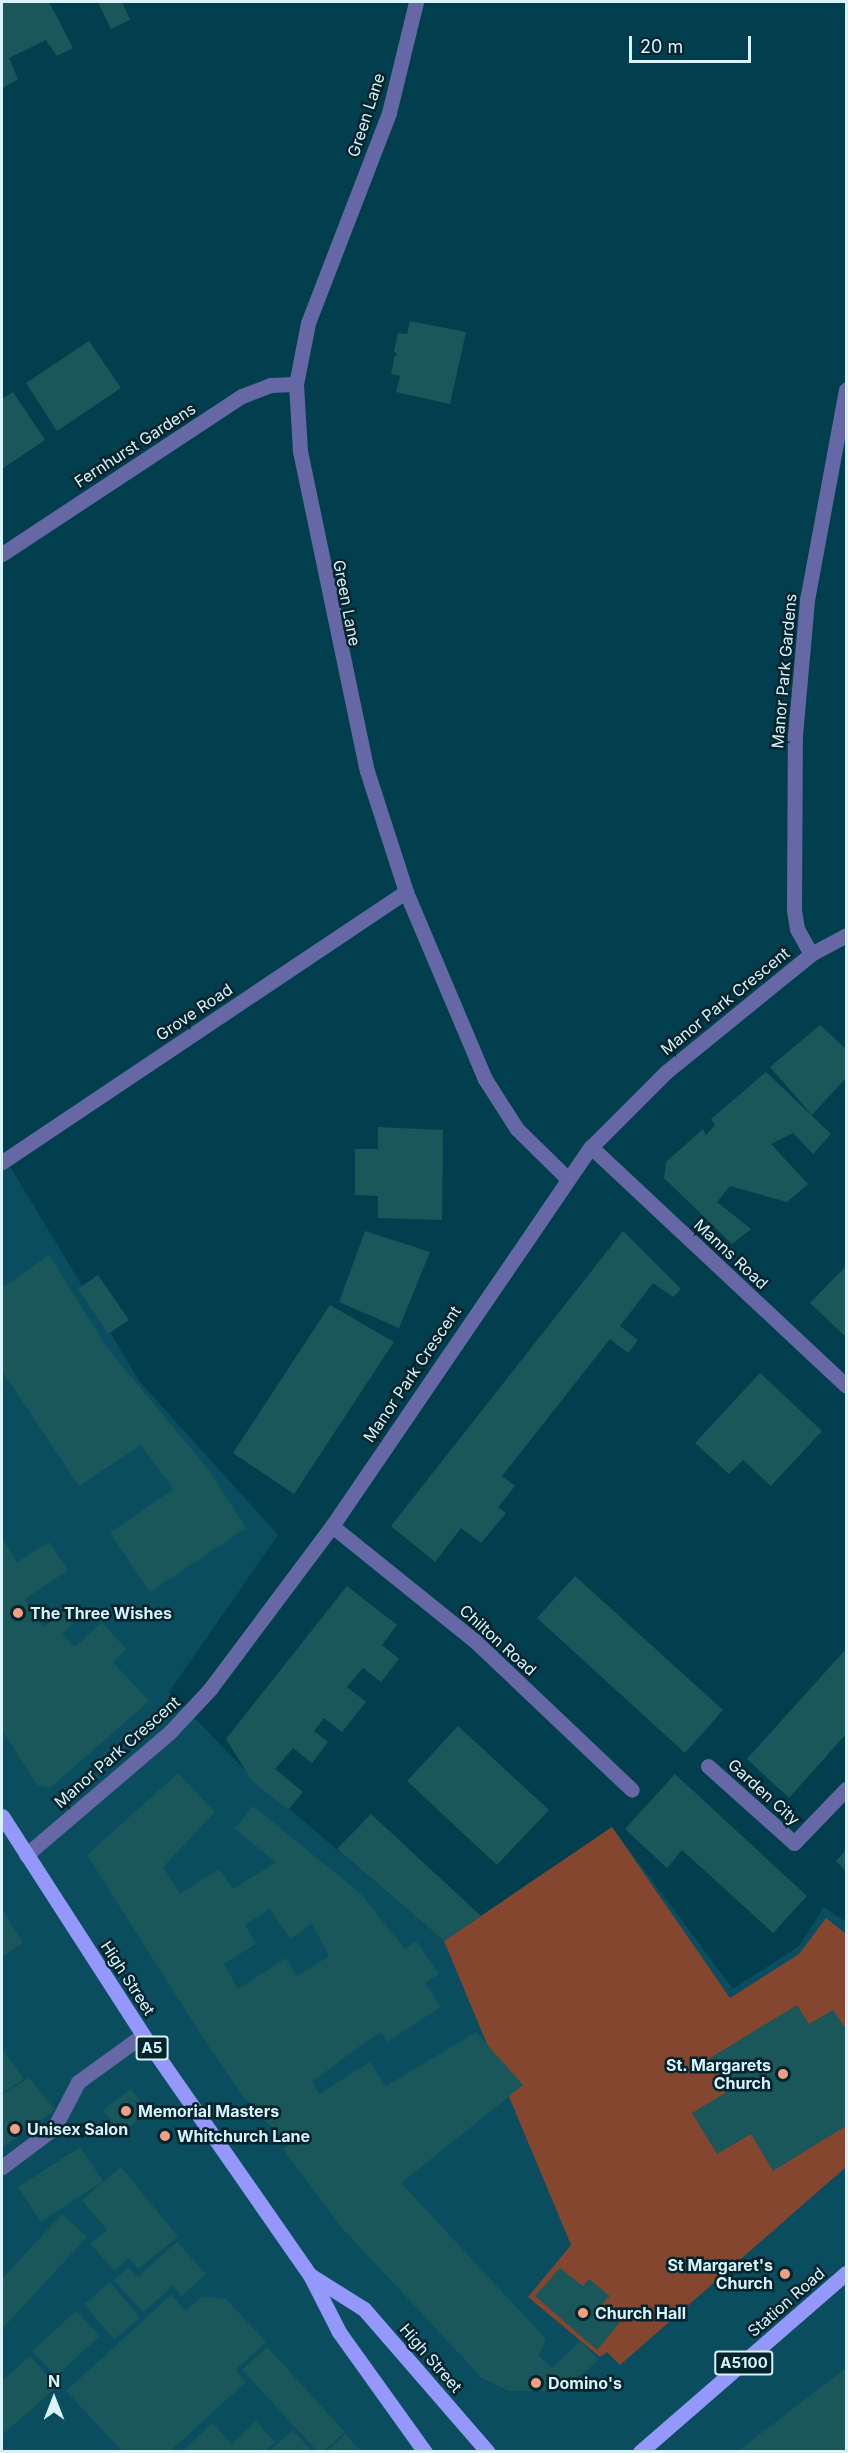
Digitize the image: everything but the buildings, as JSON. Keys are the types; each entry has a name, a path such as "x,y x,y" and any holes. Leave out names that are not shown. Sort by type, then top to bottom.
{"main road":[{"name":"High Street","path":"2,1816 143,2035 310,2275 339,2332 425,2451"},
{"name":"Station Road","path":"640,2451 846,2273"},
{"name":"High Street","path":"310,2275 364,2309 488,2451"}],"street":[{"name":"Green Lane","path":"416,2 388,113 308,323 296,384 300,451 338,647 367,771 406,892 485,1079 517,1129 566,1177"},
{"name":"Fernhurst Gardens","path":"2,554 242,396 270,385 296,384"},
{"name":"Manor Park Gardens","path":"811,954 797,929 794,909 795,735 807,600 846,390"},
{"name":"Grove Road","path":"2,1162 406,892"},
{"name":"Manor Park Crescent","path":"26,1855 199,1703 332,1526 566,1177 591,1148 666,1072 811,954 846,935"},
{"name":"Manns Road","path":"591,1148 846,1386"},
{"name":"Chilton Road","path":"332,1526 475,1641 632,1790"},
{"name":"Garden City","path":"708,1766 794,1843 846,1789"},
{"path":"2,2167 54,2128 78,2082 143,2035"}],"shaded area":[{"path":"2,1153 140,1382 278,1535 169,1692 253,1778 444,1941 612,1827 733,1989 799,1946 824,1907 846,1922 846,2451 2,2451"},
{"path":"612,1827 730,1998 799,1954 826,1918 846,1934 846,2167 620,2365 607,2352 600,2357 528,2297 571,2245 444,1941"}],"place":[{"name":"The Three Wishes","path":"18,1613"},
{"name":"St. Margarets Church","path":"783,2074"},
{"name":"Memorial Masters","path":"126,2111"},
{"name":"Unisex Salon","path":"15,2129"},
{"name":"Whitchurch Lane","path":"165,2136"},
{"name":"St Margaret's Church","path":"785,2274"},
{"name":"Church Hall","path":"583,2313"},
{"name":"Domino's","path":"536,2383"}]}
